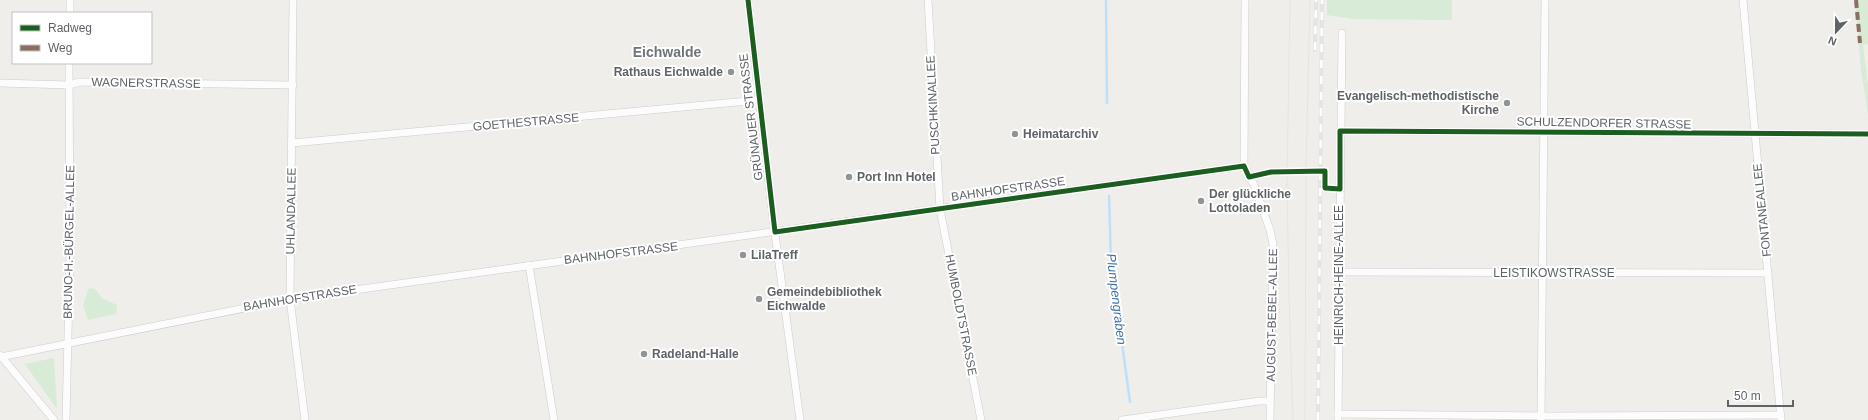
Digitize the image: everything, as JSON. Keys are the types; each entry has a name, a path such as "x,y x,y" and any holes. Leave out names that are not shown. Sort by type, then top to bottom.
{"street":[{"path":"70,0 70,12"},
{"name":"UHLANDALLEE","path":"294,0 290,299 306,420"},
{"name":"GRÜNAUER STRASSE","path":"748,0 775,232 800,420"},
{"name":"PUSCHKINALLEE","path":"928,0 940,209"},
{"name":"AUGUST-BEBEL-ALLEE","path":"1245,0 1244,166 1254,186 1270,230 1273,244 1270,420"},
{"path":"1541,418 1545,0"},
{"name":"FONTANEALLEE","path":"1743,0 1781,418"},
{"name":"HEINRICH-HEINE-ALLEE","path":"1338,417 1342,34"},
{"name":"BRUNO-H.-BÜRGEL-ALLEE","path":"66,420 70,250 69,64"},
{"name":"WAGNERSTRASSE","path":"0,83 69,85 80,82 293,85"},
{"name":"GOETHESTRASSE","path":"292,143 759,100"},
{"name":"SCHULZENDORFER STRASSE","path":"1340,131 1868,134"},
{"name":"BAHNHOFSTRASSE","path":"1,356 290,299 1244,166"},
{"name":"HUMBOLDTSTRASSE","path":"940,209 981,420"},
{"path":"529,265 554,420"},
{"name":"LEISTIKOWSTRASSE","path":"1339,272 1768,273"},
{"path":"1,356 54,420"},
{"path":"1122,420 1260,401 1270,401"},
{"path":"1338,417 1781,418"}],"green space":[{"path":"1327,0 1452,0 1452,20 1352,19 1327,15"},
{"path":"1855,0 1868,0 1868,44 1863,45 1868,85 1868,115 1861,70"},
{"path":"89,288 95,289 102,298 117,305 116,314 88,320 83,305"},
{"path":"54,359 57,409 25,364"}],"waterway":[{"name":"Plumpengraben","path":"1106,0 1107,103"},
{"name":"Plumpengraben","path":"1109,196 1111,262 1130,402"}],"tram line":[{"path":"1290,0 1287,182 1293,420"},
{"path":"1305,420 1306,169 1310,0"}],"railway":[{"path":"1315,50 1316,0"},
{"path":"1318,420 1322,0"}],"marked path":[{"path":"1856,0 1860,43"}],"cycle path":[{"path":"748,0 775,232 1244,166 1249,177 1271,172 1325,171 1325,188 1340,189 1340,131 1868,134"}],"place":[{"name":"Rathaus Eichwalde","path":"731,72"},
{"name":"Evangelisch-methodistische Kirche","path":"1507,103"},
{"name":"Heimatarchiv","path":"1015,134"},
{"name":"Port Inn Hotel","path":"849,177"},
{"name":"Der glückliche Lottoladen","path":"1201,201"},
{"name":"LilaTreff","path":"743,255"},
{"name":"Gemeindebibliothek Eichwalde","path":"759,299"},
{"name":"Radeland-Halle","path":"644,354"}],"district":[{"name":"Eichwalde","path":"667,52"}]}
